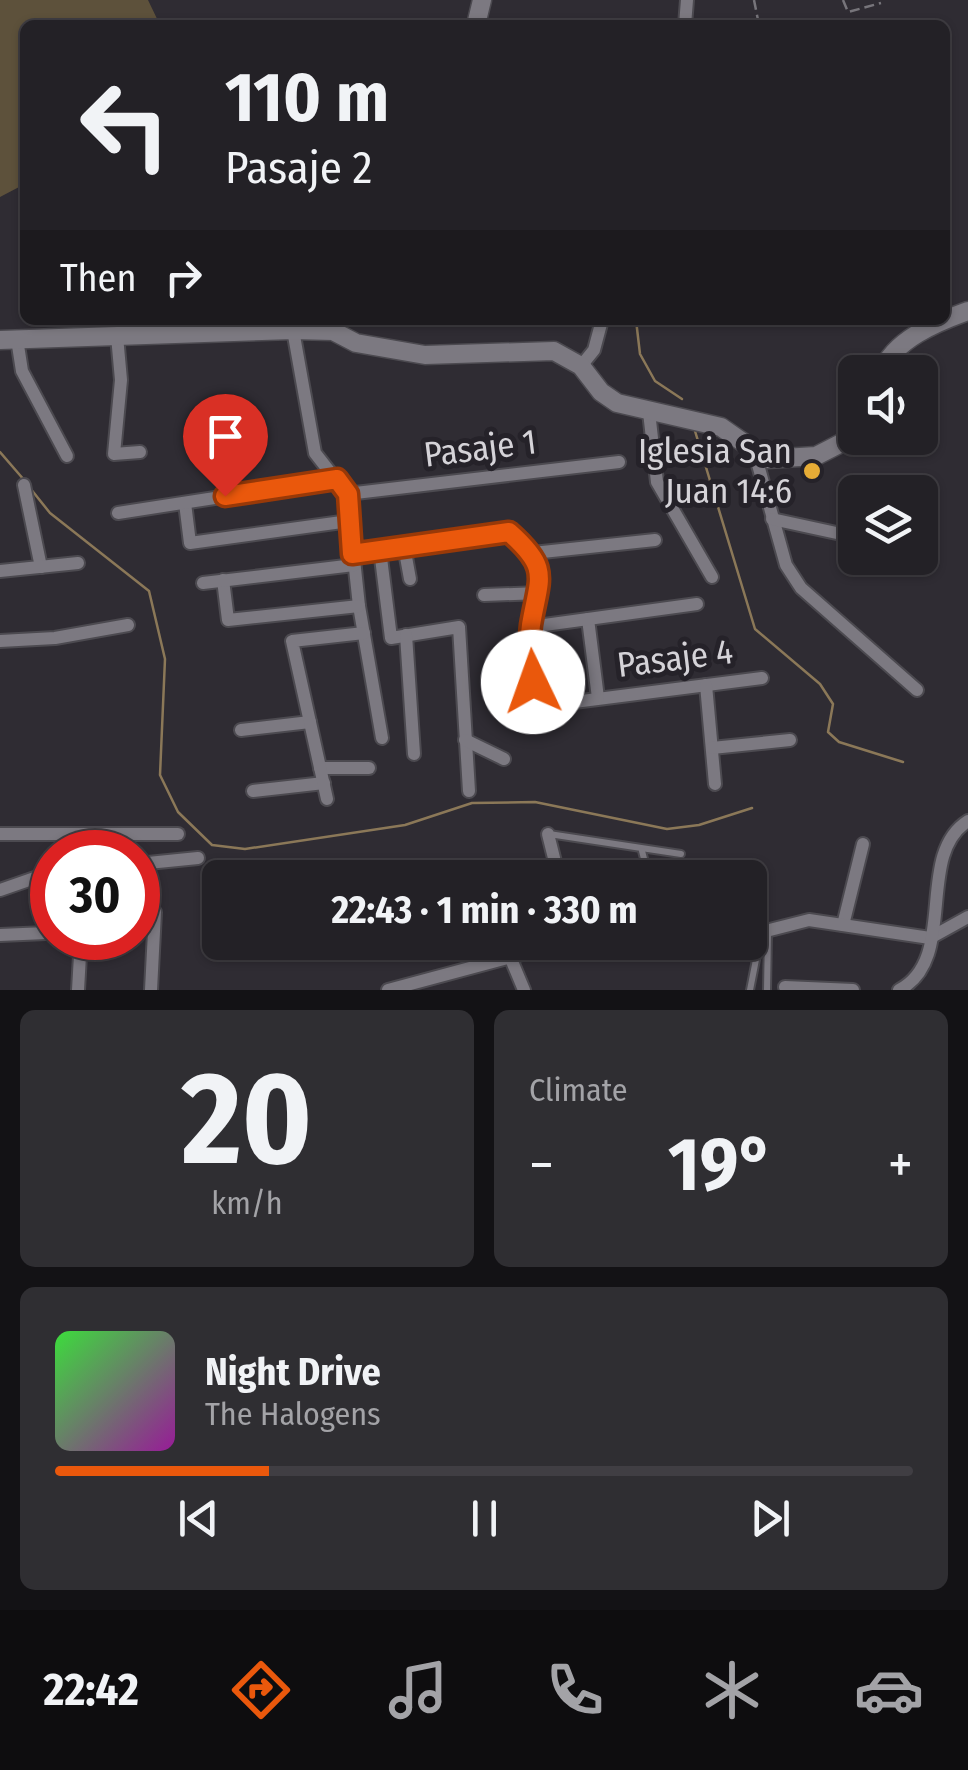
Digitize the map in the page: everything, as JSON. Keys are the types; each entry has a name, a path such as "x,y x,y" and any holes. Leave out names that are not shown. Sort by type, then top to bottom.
{"street":[{"path":"581,366 594,350 601,325"},
{"path":"890,355 905,342 940,325"},
{"path":"67,456 9,340 338,326 356,343 425,355 554,351 581,366 608,398 649,412 721,427 755,454 772,460 816,456 838,445"},
{"path":"293,330 315,453 348,494 359,606 382,738"},
{"path":"118,336 121,380 114,454 140,452"},
{"path":"649,412 658,482 712,578"},
{"path":"755,454 786,565 801,588 918,690"},
{"name":"Pasaje 1","path":"348,494 619,462"},
{"path":"118,513 337,479"},
{"path":"24,485 41,567"},
{"path":"185,503 190,544 349,520"},
{"path":"772,518 838,533"},
{"path":"202,583 353,559 404,546 509,532 533,554 540,594 530,627 698,604"},
{"path":"533,554 655,540"},
{"path":"404,546 410,579"},
{"path":"380,550 391,638 459,627 469,790"},
{"path":"0,571 78,563"},
{"path":"223,580 228,620 359,606"},
{"path":"484,595 540,594"},
{"path":"588,620 598,698"},
{"path":"0,641 55,638 128,625"},
{"name":"Pasaje 4","path":"530,627 535,706 762,678"},
{"path":"327,799 292,641 364,633"},
{"path":"406,636 414,754"},
{"path":"706,684 715,784"},
{"path":"241,730 310,722"},
{"path":"464,740 504,759"},
{"path":"712,748 790,740"},
{"path":"320,768 369,768"},
{"path":"253,791 324,783"},
{"path":"899,990 916,975 930,938 947,843 968,822"},
{"path":"0,834 178,834"},
{"path":"548,834 554,860"},
{"path":"843,925 862,844"},
{"path":"160,862 198,858"},
{"path":"0,890 30,880"},
{"path":"767,932 809,920 930,938 968,917"},
{"path":"0,935 30,934"},
{"path":"78,990 80,960"},
{"path":"151,990 153,960"},
{"path":"388,990 422,986 508,960"},
{"path":"511,960 524,990"},
{"path":"786,987 853,990"}],"lane":[{"path":"548,834 681,854"},
{"path":"642,851 644,860"},
{"path":"750,990 755,960"},
{"path":"763,960 767,990"}],"path":[{"path":"843,0 848,12 881,3"}],"shaded area":[{"path":"0,0 148,0 158,20 20,20 20,187 0,197"}],"waterway":[{"path":"637,325 640,354 655,381 682,399"},
{"path":"695,431 755,629 820,684 833,704 828,732 839,742 903,762"},
{"path":"0,452 25,481"},
{"path":"30,488 50,513 149,591 165,659 160,775 178,812 212,845 245,849 405,825 472,803 535,802 667,829 699,825 752,808"}],"place":[{"name":"Iglesia San Juan 14:6","path":"812,471"}],"route":[{"path":"225,496 337,479 348,494 352,554 509,532 533,554 541,588 530,627 533,682"}]}
